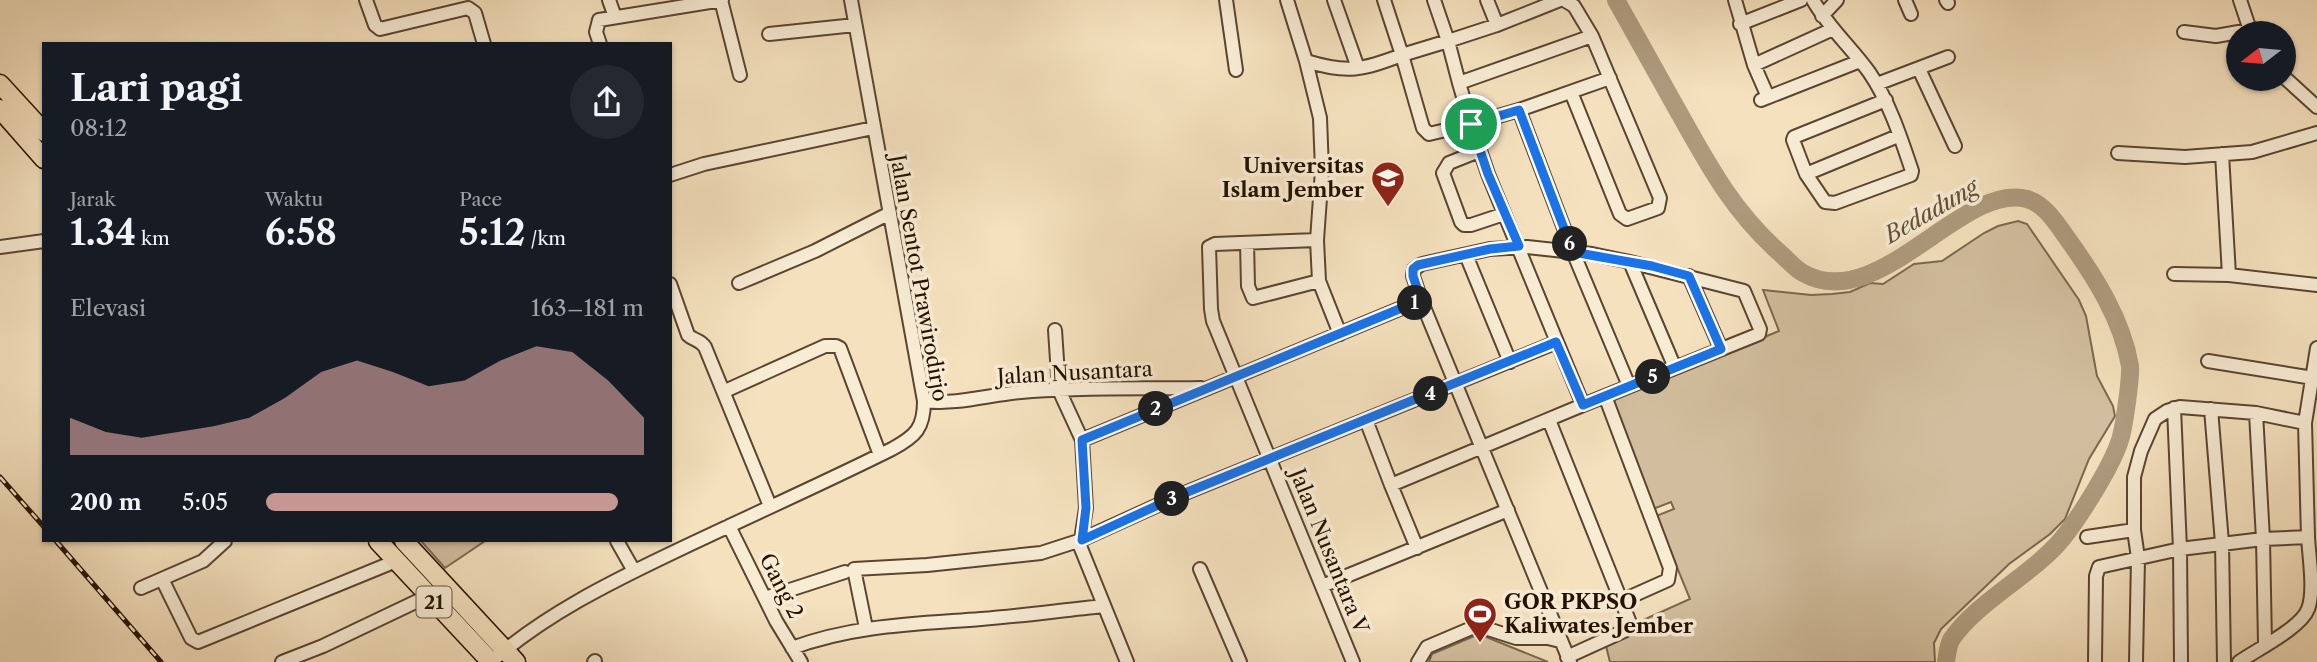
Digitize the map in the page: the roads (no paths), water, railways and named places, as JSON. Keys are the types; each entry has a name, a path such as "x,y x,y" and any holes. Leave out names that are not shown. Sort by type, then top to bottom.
{"highway":[{"path":"0,84 42,130"},
{"path":"0,109 42,154"},
{"name":"21","path":"378,542 428,596 501,659"},
{"name":"21","path":"405,542 501,659"}],"street":[{"path":"366,0 380,29 458,9 472,9 483,42"},
{"path":"609,0 615,17"},
{"path":"599,42 596,32 599,20 722,0 740,75"},
{"name":"Jalan Sentot Prawirodirjo","path":"501,659 581,600 634,571 880,455 911,438 918,431 924,415 924,401 850,0"},
{"path":"1226,0 1236,69"},
{"path":"1287,0 1320,118 1322,170 1317,240 1319,281 1340,334"},
{"path":"1334,0 1358,68"},
{"path":"1384,0 1423,128 1427,133 1519,110 1610,78"},
{"path":"1434,0 1479,151 1583,405"},
{"path":"1487,0 1497,25"},
{"path":"1306,61 1336,70 1358,68 1497,25 1562,0 1574,6 1592,36 1660,202 1658,208 1630,218 1620,214 1571,92"},
{"path":"1735,0 1764,99 1860,61"},
{"path":"1740,24 1801,0"},
{"path":"1813,0 1822,16 1877,84 1886,100 1911,169 1911,175 1831,204 1822,200 1806,174 1794,137 1886,100"},
{"path":"1822,16 1838,0"},
{"path":"1905,0 1911,14"},
{"path":"2240,0 2247,21"},
{"path":"769,34 855,25"},
{"path":"1754,65 1833,29"},
{"path":"2184,32 2226,35"},
{"path":"1459,83 1592,36"},
{"path":"1877,84 1948,57"},
{"path":"1919,69 1955,146"},
{"path":"2296,88 2317,107"},
{"path":"1519,110 1573,252 1629,386"},
{"path":"672,174 704,164 873,128"},
{"path":"2118,153 2185,157 2222,154 2260,150 2317,133"},
{"path":"1806,174 1898,136"},
{"path":"1479,151 1449,163 1443,173 1461,222 1468,225 1504,214"},
{"path":"2222,154 2229,275"},
{"path":"739,283 890,213"},
{"path":"1317,240 1247,243 1248,286 1253,298 1319,281"},
{"path":"0,247 42,241"},
{"name":"Jalan Nusantara V","path":"1247,243 1215,244 1209,247 1211,315 1353,662"},
{"path":"1391,485 1483,447 1549,420 1629,386 1756,336 1760,332 1748,296 1740,289 1630,262 1519,246 1490,249 1422,264 1413,269 1421,300 1457,383 1483,447 1560,641 1568,659 1628,629 1630,623 1549,420"},
{"path":"1466,255 1510,362"},
{"path":"1630,262 1675,368"},
{"path":"2174,274 2229,275 2317,285"},
{"path":"1689,276 1721,349"},
{"path":"672,290 686,331 692,339 700,341 705,347 725,391 770,506"},
{"path":"1082,440 1421,300"},
{"path":"1055,330 1059,390 1082,440 1086,508 1080,540 1127,662"},
{"path":"866,628 854,569 927,565 1041,553 1080,540 1556,342"},
{"path":"725,391 819,349 836,345 840,348 880,455"},
{"path":"2239,662 2296,624 2308,609 2311,599 2305,423 2317,348"},
{"path":"2208,360 2313,378"},
{"name":"Jalan Nusantara","path":"945,404 1059,390 1208,387"},
{"path":"1605,396 1671,568 1668,580 1621,601"},
{"path":"924,401 945,404"},
{"path":"924,415 945,404"},
{"path":"2136,662 2138,558 2134,530 2134,477 2141,451 2155,419 2174,408 2256,413 2305,423"},
{"path":"2174,408 2181,662"},
{"path":"2211,409 2222,543 2224,662"},
{"path":"2256,413 2265,644"},
{"path":"1366,421 1417,548"},
{"path":"1086,508 1105,528"},
{"path":"1322,586 1508,510"},
{"name":"Gang 2","path":"729,526 801,662"},
{"path":"2087,537 2134,530"},
{"path":"2095,662 2097,570 2102,565 2222,543 2308,537"},
{"path":"141,588 202,561 222,542"},
{"path":"618,542 634,571"},
{"path":"162,579 191,638 198,642 396,561"},
{"path":"1200,569 1240,662"},
{"path":"765,598 845,572"},
{"path":"282,662 323,646 428,596"},
{"path":"792,648 824,636 866,628 1104,606"},
{"path":"1418,662 1425,649 1474,627 1516,638 1548,638 1560,641"}],"waterway":[{"name":"Bedadung","path":"1616,0 1723,187 1749,222 1803,273 1832,281 1861,277 1890,264 1976,209 2002,199 2027,199 2039,205 2055,221 2088,268 2114,315 2130,366 2122,434 2116,451 2094,491 2062,539 1961,627 1951,640 1946,662"}],"railway":[{"path":"0,477 42,525"},
{"path":"57,542 161,662"}],"place":[{"name":"Universitas Islam Jember","path":"1388,208"},
{"name":"GOR PKPSO Kaliwates Jember","path":"1480,644"}]}
